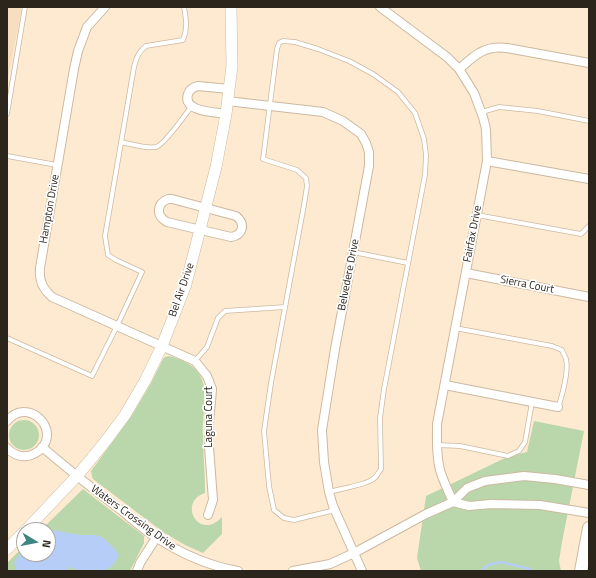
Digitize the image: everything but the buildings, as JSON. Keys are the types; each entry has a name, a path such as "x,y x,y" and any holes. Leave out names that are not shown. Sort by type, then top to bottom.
{"main road":[{"path":"581,571 589,528"}],"street":[{"name":"Hampton Drive","path":"105,7 87,26 78,51 57,165 39,276 41,284 52,297 162,346"},
{"name":"Bel Air Drive","path":"34,522 77,476 125,415 145,381 162,346 186,284 216,167 226,114 232,66 231,7"},
{"name":"Fairfax Drive","path":"380,7 446,57 459,69 474,93 482,112 486,129 487,161 437,424 437,445 440,471 453,502"},
{"path":"459,69 484,50 493,48 507,48 589,63"},
{"path":"226,114 198,110 189,104 188,96 189,92 194,87 202,86 229,89"},
{"name":"Belvedere Drive","path":"227,101 324,112 343,121 361,134 369,152 369,166 335,349 322,430 324,462 329,492 335,510 362,571"},
{"path":"487,161 589,179"},
{"path":"172,199 205,208 236,216 241,222 242,229 238,235 231,237 200,230 164,220 159,214 159,206 164,201 172,199"},
{"name":"Sierra Court","path":"466,273 589,297"},
{"path":"162,346 196,361"},
{"name":"Laguna Court","path":"196,361 207,376 212,389 209,422 209,447 213,500 208,515"},
{"path":"445,385 558,407"},
{"path":"7,421 10,417 17,413 31,413 42,421 46,427 47,434 46,441 42,448 37,453 30,456 16,455 7,448"},
{"name":"Waters Crossing Drive","path":"42,448 156,538 182,553 225,569 238,571"},
{"path":"293,571 330,564 354,553 426,514 453,502 467,488 485,481 524,476 555,478 589,485"},
{"path":"453,502 469,506 491,504 540,505 589,513"},
{"path":"136,571 156,538"},
{"path":"7,549 16,540"}],"lane":[{"path":"7,114 25,7"},
{"path":"7,338 92,376 142,272 108,255 105,236 134,67 138,54 146,46 183,40 187,28 184,7"},
{"path":"329,492 372,481 381,469 380,418 384,389 425,175 426,154 424,139 415,113 398,92 373,74 349,60 295,42 283,41 279,43 277,49 263,159 297,170 306,178 307,186 271,383 264,431 269,486 274,510 284,518 294,520 335,510"},
{"path":"121,142 150,147 159,146 192,107"},
{"path":"482,112 499,107 538,111 589,121"},
{"path":"7,156 57,165"},
{"path":"476,215 581,234 589,226"},
{"path":"353,252 408,263"},
{"path":"196,361 207,348 218,318 225,311 285,306"},
{"path":"455,328 552,346 562,350 566,360 566,374 561,400 558,407"},
{"path":"437,445 460,446 508,456 519,451 525,442 532,402"}],"shaded area":[{"path":"7,7 22,7 7,82"}],"green space":[{"path":"169,356 184,362 195,369 201,377 204,387 205,398 203,436 205,493 197,498 193,504 192,511 194,518 199,523 206,525 214,524 222,517 222,534 203,553 185,545 163,532 93,479 91,471 132,415 150,385 163,359"},
{"path":"24,420 35,424 39,435 35,446 24,450 13,446 9,435 13,424"},
{"path":"534,421 584,431 562,542 559,561 561,571 421,571 417,558 426,496 507,457 527,452"},
{"path":"83,489 144,536 144,543 130,571 7,571 7,563 16,554 16,562 56,562 56,522 49,522"}],"water":[{"path":"56,531 80,535 97,535 103,538 114,548 119,555 112,566 106,570 82,571 68,567 67,571 16,571 14,562 16,559 16,562 56,562"}],"waterway":[{"path":"481,571 488,565 501,562 530,569 531,571"}]}
